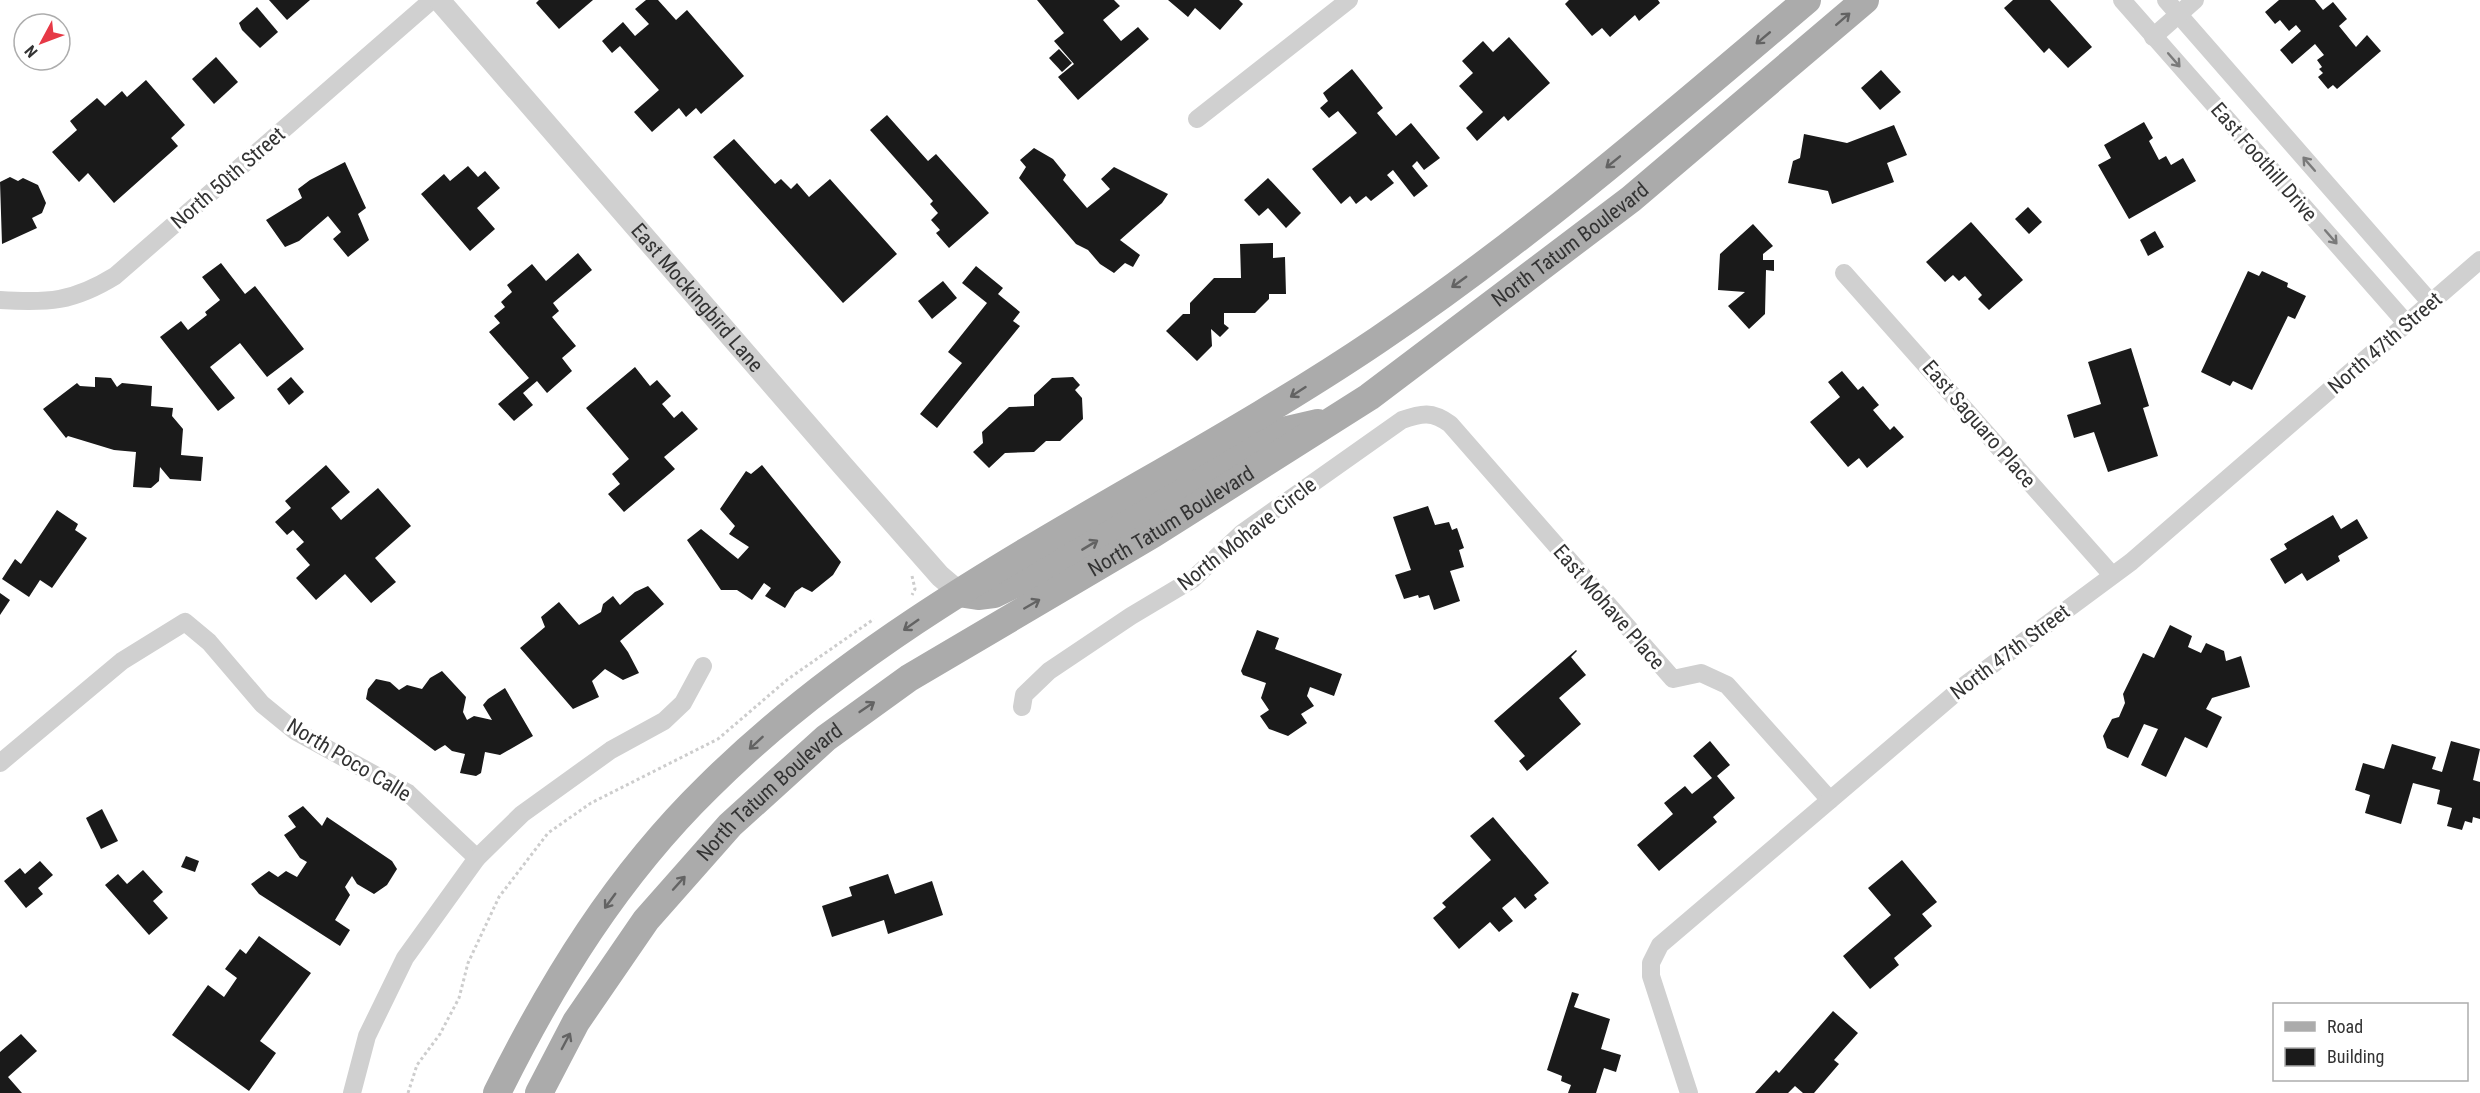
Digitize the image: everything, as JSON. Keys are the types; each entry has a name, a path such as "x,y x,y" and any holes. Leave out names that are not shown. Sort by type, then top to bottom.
{"main road":[{"name":"North Tatum Boulevard","path":"497,1093 559,975 610,901 673,823 708,786 782,718 823,685 960,593 1270,410 1389,332 1520,238 1808,0"},
{"name":"North Tatum Boulevard","path":"539,1093 576,1022 646,920 730,825 826,738 853,716 909,678 1153,534 1337,419 1631,200 1865,0"},
{"path":"960,593 978,596 1011,588 1059,563 1279,432 1337,419"}],"street":[{"name":"North 50th Street","path":"0,300 39,302 87,293 115,276 432,0"},
{"name":"East Mockingbird Lane","path":"439,0 844,467 940,576 960,593"},
{"path":"1197,119 1349,0"},
{"name":"East Foothill Drive","path":"2122,0 2408,324"},
{"name":"East Foothill Drive","path":"2166,0 2431,303"},
{"path":"2154,37 2195,0"},
{"name":"North 47th Street","path":"1689,1093 1651,976 1654,954 1660,945 1996,660 2112,576 2478,265"},
{"name":"East Saguaro Place","path":"1845,273 2112,576"},
{"name":"North Mohave Circle","path":"1022,707 1024,695 1049,671 1131,616 1193,579 1254,524 1402,420 1423,412"},
{"name":"East Mohave Place","path":"1423,412 1438,416 1450,424 1673,679 1701,673 1727,685 1830,800"},
{"name":"North Poco Calle","path":"0,764 122,661 185,622 209,642 262,704 287,724 338,757 380,776 408,793 477,858"},
{"path":"352,1093 367,1036 405,958 477,858 522,814 611,750 664,722 683,703 703,666"}],"path":[{"path":"905,600 911,597 915,588 911,574"},
{"path":"408,1093 417,1065 440,1034 459,998 468,963 500,897 548,833 591,803 718,739 788,679 882,614"}],"building":[{"path":"269,0 310,0 287,20"},
{"path":"539,0 593,0 559,29 536,3"},
{"path":"646,0 658,0 676,20 687,10 744,76 701,114 696,108 686,117 679,108 652,132 634,112 659,90 620,46 612,53 602,41 623,22 635,36 649,24 635,9"},
{"path":"1037,0 1114,0 1120,6 1103,20 1121,41 1138,27 1149,39 1078,100 1058,77 1074,64 1054,41 1064,33"},
{"path":"1168,0 1239,0 1243,4 1220,30 1195,8 1188,17"},
{"path":"1569,0 1658,0 1660,3 1639,21 1635,15 1610,37 1602,28 1592,36 1565,4"},
{"path":"2013,0 2050,0 2092,47 2068,68 2049,48 2044,53 2004,8"},
{"path":"2279,0 2315,0 2323,10 2333,2 2347,19 2339,26 2356,47 2367,35 2381,51 2337,89 2333,85 2328,89 2318,77 2323,73 2319,69 2322,67 2317,60 2324,55 2315,44 2292,64 2280,50 2301,31 2296,25 2289,31 2280,20 2275,24 2265,12"},
{"path":"257,7 278,32 260,48 242,30 239,23"},
{"path":"1509,37 1550,83 1508,121 1504,116 1477,141 1466,128 1483,112 1459,86 1473,73 1462,61 1483,41 1493,52"},
{"path":"1059,49 1072,63 1062,72 1049,58"},
{"path":"216,57 238,82 214,104 192,79"},
{"path":"1352,69 1383,108 1377,113 1396,136 1411,123 1440,158 1424,170 1417,161 1412,166 1428,186 1414,197 1393,170 1387,175 1394,183 1371,201 1366,196 1356,204 1350,196 1341,204 1312,169 1357,133 1338,111 1329,118 1320,108 1328,101 1323,93"},
{"path":"1881,70 1901,92 1880,110 1861,88"},
{"path":"146,80 185,125 171,138 178,146 114,203 88,173 79,182 52,152 77,130 70,121 97,98 105,106 122,91 127,97"},
{"path":"887,115 928,161 936,154 989,213 949,248 936,233 940,230 931,220 938,213 930,204 933,201 870,130"},
{"path":"2144,122 2153,138 2149,141 2159,160 2166,156 2171,165 2183,158 2196,181 2129,219 2098,165 2111,158 2104,145"},
{"path":"1894,125 1907,155 1887,163 1894,182 1832,204 1828,191 1788,183 1793,161 1800,158 1804,134 1847,143"},
{"path":"734,139 775,184 781,179 791,189 797,183 809,197 830,179 897,254 843,303 713,157"},
{"path":"1034,148 1053,159 1066,175 1063,180 1087,208 1110,189 1101,179 1114,167 1168,194 1162,203 1120,240 1140,255 1133,267 1125,263 1114,273 1100,264 1088,250 1076,244 1019,178 1026,167 1020,160"},
{"path":"345,162 366,208 358,214 369,240 348,257 333,239 341,232 328,216 299,241 285,247 266,220 302,198 298,189 310,180"},
{"path":"468,166 478,177 485,171 500,188 477,208 495,229 470,251 421,194 444,174 450,181"},
{"path":"10,177 18,181 23,178 38,185 46,203 42,213 32,218 37,228 2,244 0,182"},
{"path":"1268,178 1301,213 1286,228 1268,208 1259,216 1244,200"},
{"path":"2028,207 2042,222 2029,234 2015,219"},
{"path":"1971,222 2023,280 1989,310 1978,299 1982,295 1965,276 1959,281 1953,275 1945,282 1926,262"},
{"path":"1753,224 1773,246 1763,254 1763,260 1774,260 1774,271 1766,270 1765,314 1749,329 1728,306 1745,292 1718,290 1720,254"},
{"path":"2155,231 2164,247 2148,256 2140,240"},
{"path":"1273,243 1273,258 1285,257 1286,294 1269,294 1269,299 1255,313 1224,313 1224,324 1229,328 1220,337 1211,329 1212,346 1197,361 1166,331 1183,314 1190,314 1190,303 1214,278 1241,278 1240,244"},
{"path":"578,253 592,270 553,303 559,311 552,317 576,346 562,358 572,371 547,393 537,381 523,393 533,405 514,421 498,404 529,378 489,332 500,323 494,316 505,307 501,302 512,292 507,285 532,264 546,281"},
{"path":"221,263 245,294 255,286 304,349 267,377 240,343 210,367 235,398 218,411 160,337 181,321 188,330 207,315 205,312 220,300 202,277"},
{"path":"976,266 1003,288 998,294 1020,312 1013,321 1020,326 937,428 920,414 962,363 948,352 987,303 962,283"},
{"path":"2248,271 2259,276 2262,271 2288,283 2287,287 2306,296 2295,319 2288,316 2252,390 2233,381 2230,386 2201,372"},
{"path":"943,281 957,298 932,319 918,301"},
{"path":"2131,348 2149,406 2143,408 2158,456 2108,472 2094,432 2074,438 2067,415 2101,404 2088,362"},
{"path":"635,367 650,386 657,380 671,396 662,404 674,418 682,411 698,429 664,457 675,469 624,512 608,494 620,484 612,474 629,459 586,408"},
{"path":"1842,371 1858,390 1863,386 1879,405 1873,410 1890,430 1894,426 1904,437 1867,468 1859,458 1848,467 1810,422 1840,397 1828,382"},
{"path":"95,377 111,378 117,387 122,383 152,386 151,406 173,408 172,416 183,429 181,455 203,457 201,481 170,479 160,467 159,481 151,488 133,487 136,452 114,450 68,436 66,438 43,409 77,383 80,386 95,387"},
{"path":"291,377 304,392 289,405 277,389"},
{"path":"1073,377 1080,385 1075,390 1082,398 1083,419 1060,441 1046,441 1034,452 1005,453 989,468 973,452 983,443 982,432 1009,407 1034,406 1034,395 1052,378"},
{"path":"326,465 350,492 331,508 341,520 378,488 411,526 375,558 396,582 371,603 345,574 316,600 296,578 310,565 296,549 304,542 293,530 287,535 275,522 291,508 285,501"},
{"path":"762,465 841,562 833,575 812,592 802,587 795,592 785,608 765,596 771,588 764,583 752,600 737,590 721,590 687,540 701,529 738,559 749,547 729,534 735,526 720,509 746,471 751,474"},
{"path":"1428,506 1435,525 1449,522 1452,530 1457,528 1464,548 1459,550 1464,567 1450,571 1460,601 1434,610 1429,595 1404,599 1395,575 1411,570 1393,517"},
{"path":"57,510 78,524 75,530 87,538 52,588 40,580 29,597 2,579 15,559 21,564"},
{"path":"2333,515 2341,529 2357,519 2368,538 2338,556 2340,561 2307,581 2302,573 2285,584 2270,559 2287,549 2284,544"},
{"path":"648,586 664,604 620,641 639,673 623,680 605,669 592,681 599,697 573,709 520,648 545,627 541,617 559,602 579,625 601,612 603,604 613,596 620,605 635,592"},
{"path":"0,593 10,600 0,615"},
{"path":"2170,625 2192,636 2188,647 2201,653 2206,643 2224,651 2226,661 2241,656 2250,687 2212,698 2206,709 2222,717 2207,748 2185,737 2166,777 2141,765 2158,729 2144,724 2128,758 2107,748 2103,736 2112,719 2119,717 2125,703 2123,694 2143,653 2154,658"},
{"path":"1257,630 1279,638 1275,649 1342,674 1334,696 1310,687 1307,696 1314,706 1301,714 1307,723 1288,736 1269,729 1260,716 1269,710 1261,698 1266,683 1243,675 1241,671"},
{"path":"1576,650 1571,657 1586,675 1559,698 1581,724 1527,771 1519,761 1525,756 1494,721"},
{"path":"442,671 466,697 463,712 467,720 474,716 492,720 483,705 505,688 533,736 500,755 485,752 481,773 476,776 460,773 465,754 452,751 445,745 435,751 366,699 368,689 376,679 390,682 399,690 407,685 422,689 430,678"},
{"path":"1710,741 1730,765 1717,776 1735,798 1713,817 1717,822 1659,871 1637,845 1673,814 1664,803 1685,786 1692,794 1712,778 1693,756"},
{"path":"2451,741 2480,749 2473,780 2480,782 2480,819 2473,817 2472,823 2465,821 2462,830 2447,826 2452,808 2437,804 2440,790 2413,783 2401,824 2365,813 2370,795 2355,790 2363,763 2384,769 2392,744 2436,757 2432,769 2442,772"},
{"path":"303,806 322,826 327,817 392,861 397,869 387,885 374,894 357,884 352,876 345,887 350,895 335,920 350,930 340,946 259,894 251,884 269,871 278,877 286,871 297,877 307,862 300,858 284,835 296,827 288,816"},
{"path":"102,809 118,841 101,849 86,818"},
{"path":"1493,817 1549,883 1534,895 1537,899 1525,909 1515,897 1502,908 1513,921 1499,932 1490,922 1459,949 1433,918 1446,907 1442,903 1491,860 1470,836"},
{"path":"186,856 199,861 195,872 181,867"},
{"path":"1902,860 1937,902 1922,914 1932,926 1894,958 1899,965 1870,989 1843,956 1891,915 1868,888"},
{"path":"40,861 53,875 38,888 43,894 26,908 4,881 20,868 25,874"},
{"path":"143,870 163,892 153,901 168,918 149,935 105,885 118,874 127,884"},
{"path":"888,874 895,894 932,881 943,915 888,934 884,920 832,937 822,906 852,896 849,887"},
{"path":"259,936 311,973 260,1041 276,1053 249,1091 172,1035 208,985 224,997 237,978 225,969 240,949 246,954"},
{"path":"1572,992 1579,994 1574,1007 1610,1019 1601,1049 1621,1055 1616,1072 1604,1068 1596,1093 1568,1093 1571,1085 1561,1081 1562,1076 1547,1070"},
{"path":"1833,1011 1858,1033 1834,1060 1839,1064 1814,1093 1803,1093 1795,1086 1788,1093 1755,1093 1776,1070 1779,1073"},
{"path":"21,1034 37,1051 8,1077 22,1093 0,1093 0,1052"}]}
